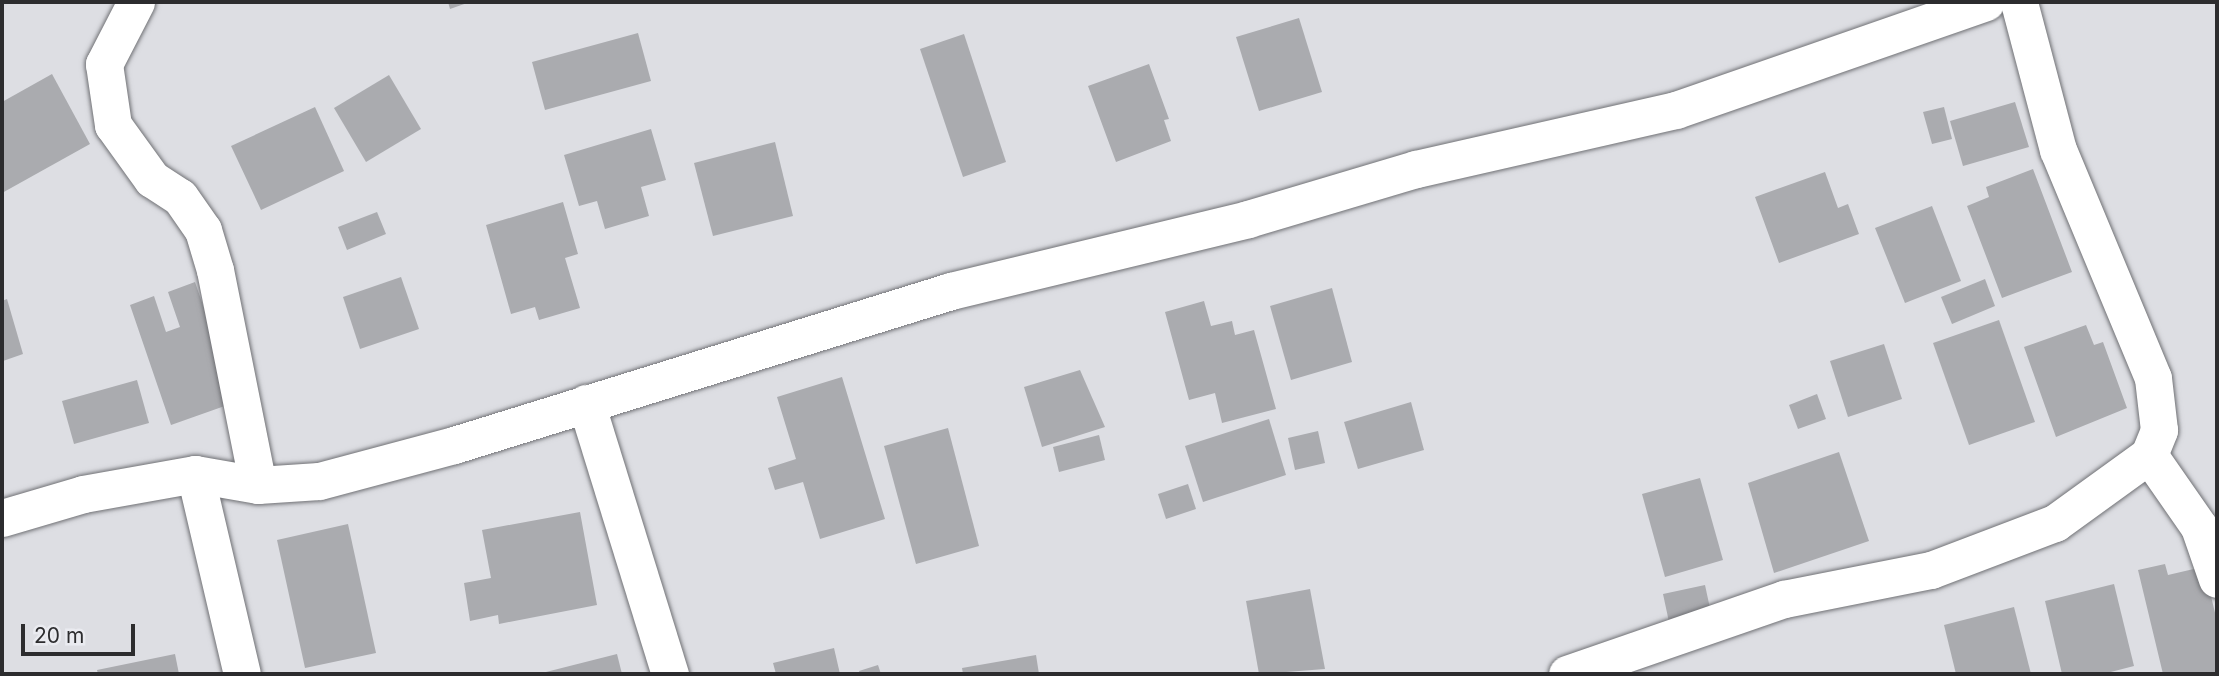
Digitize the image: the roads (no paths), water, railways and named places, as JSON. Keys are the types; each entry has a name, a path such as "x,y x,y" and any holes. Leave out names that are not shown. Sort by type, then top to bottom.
{"street":[{"path":"136,2 104,64 113,125 152,179 180,197 203,230 215,270 258,485"},
{"path":"2,518 83,494 195,474 258,485 319,481 454,446 951,291 1235,222 1416,169 1676,110 1986,2"},
{"path":"1567,674 1784,599 1931,570 2042,528 2149,455 2159,430 2153,378 2058,150 2019,2"},
{"path":"586,403 660,674"},
{"path":"586,403 670,674"},
{"path":"2149,455 2199,527 2217,579"},
{"path":"195,474 242,674"}]}
